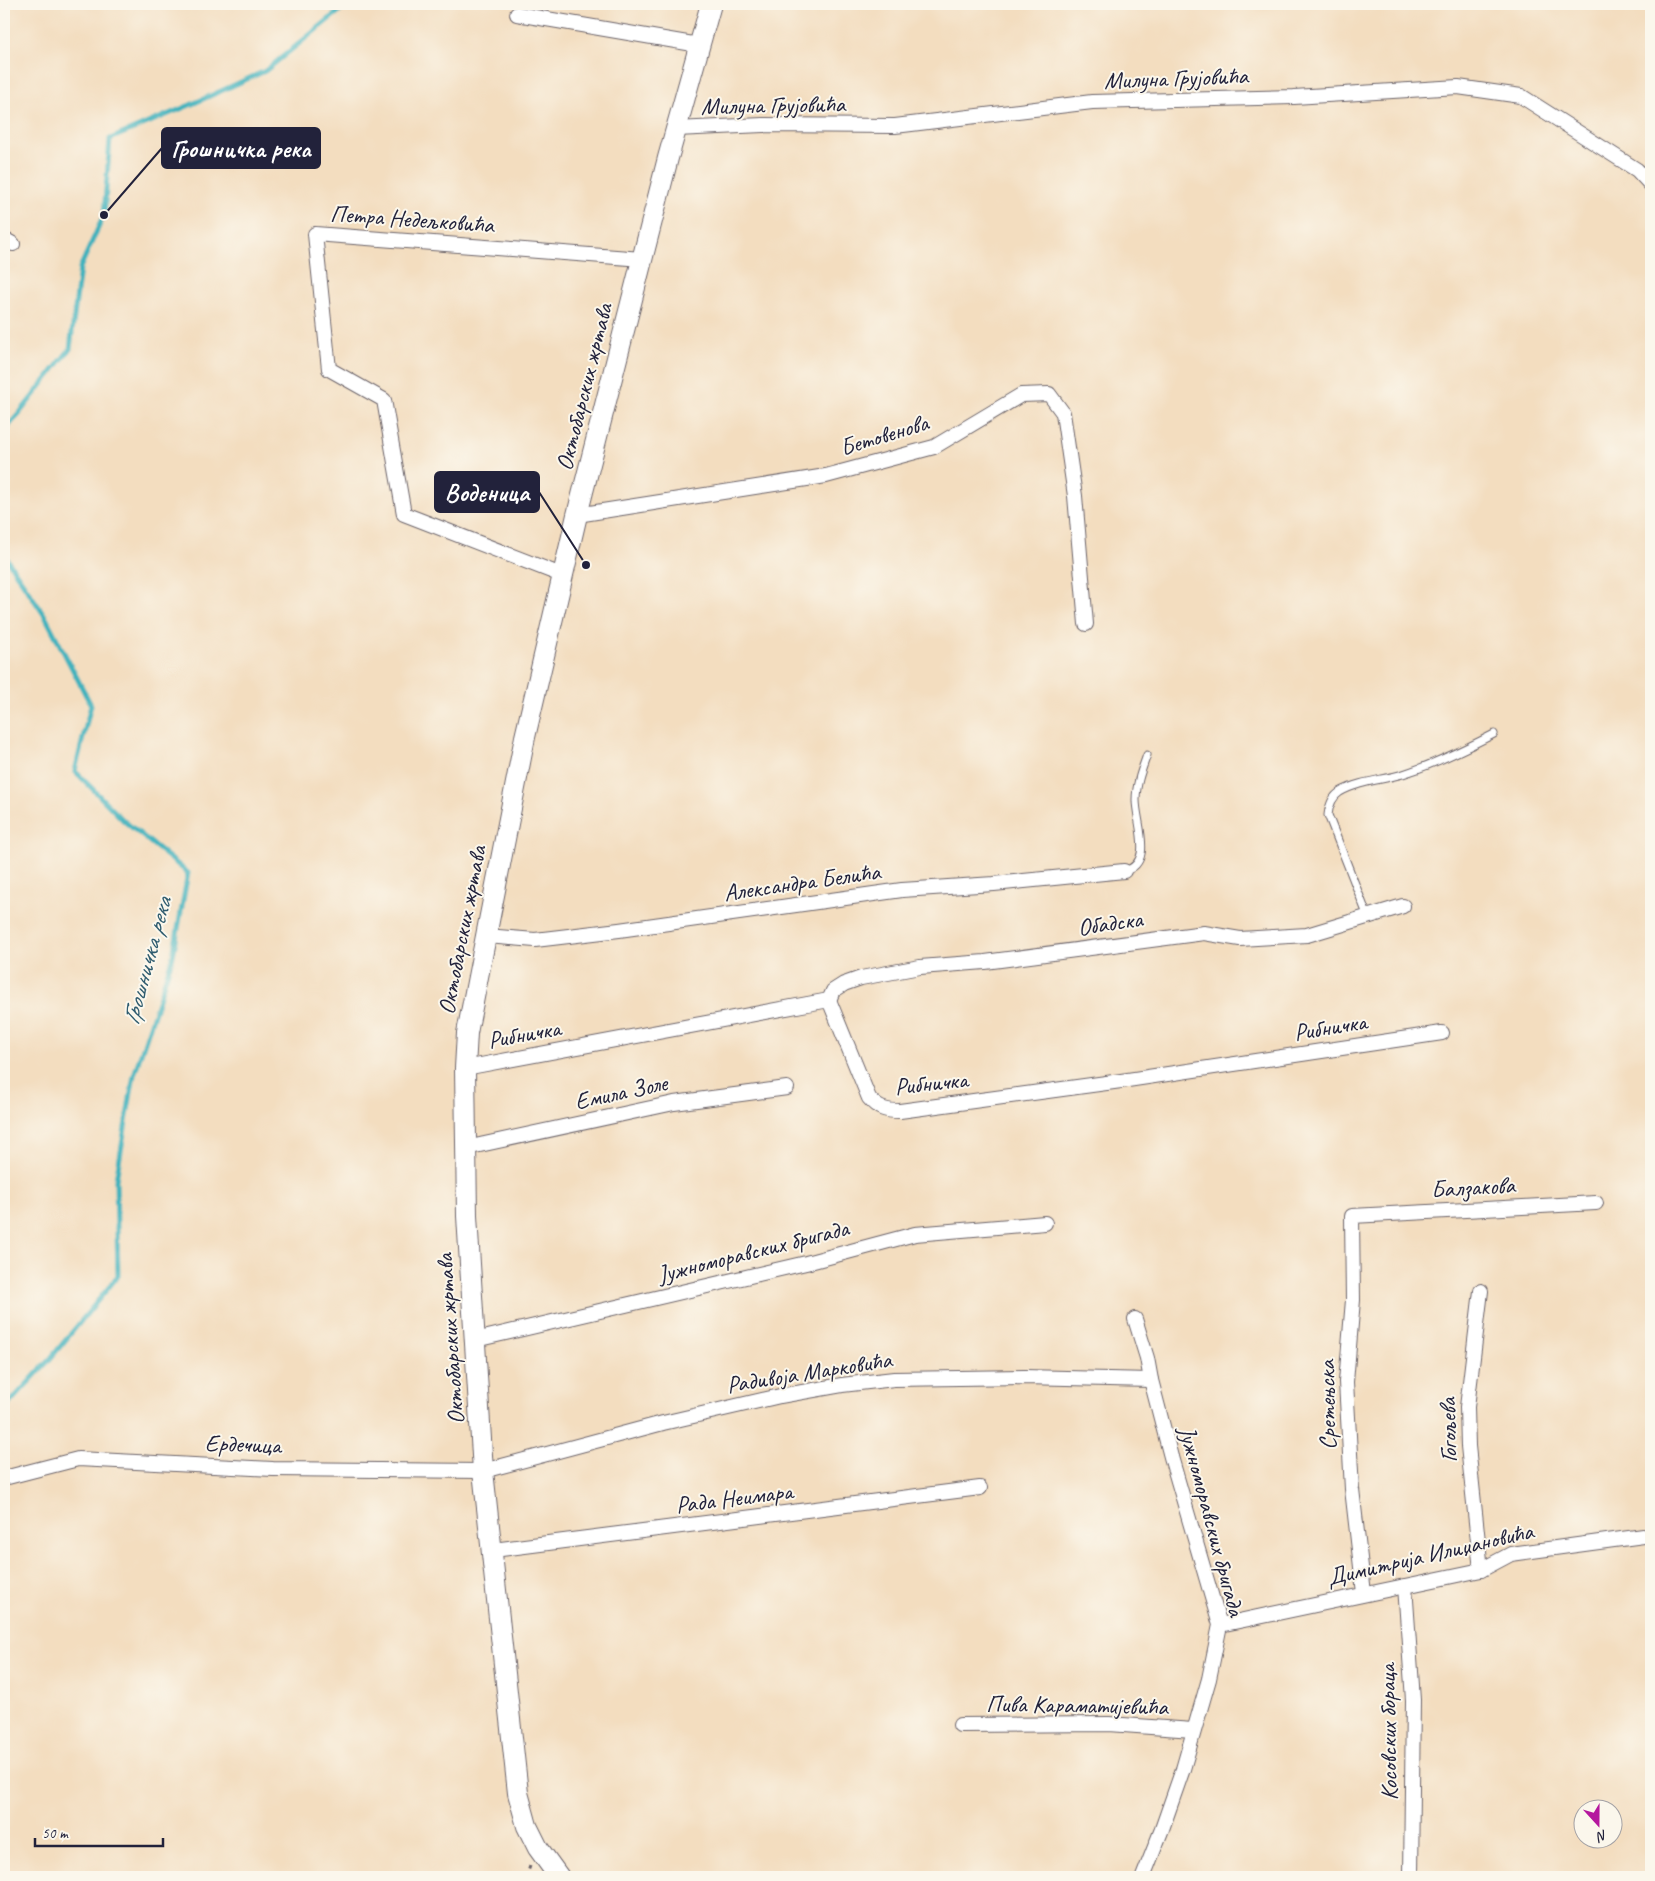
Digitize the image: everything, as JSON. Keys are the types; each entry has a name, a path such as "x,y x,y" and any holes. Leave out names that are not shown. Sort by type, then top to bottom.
{"street":[{"name":"Октобарских жртава","path":"559,1877 538,1848 527,1826 518,1793 483,1471 467,1216 465,1068 469,1017 487,936 525,737 577,515 676,129 711,4"},
{"path":"517,14 699,46"},
{"name":"Милуна Грујовића","path":"676,129 763,125 895,126 1092,102 1294,97 1458,86 1521,96 1637,170 1651,185"},
{"name":"Петра Недељковића","path":"564,576 404,514 384,400 329,369 315,234 642,260"},
{"name":"Бетовенова","path":"577,515 826,476 934,447 1021,395 1049,394 1063,413 1075,496 1086,624"},
{"name":"Александра Белића","path":"487,936 535,940 902,890 994,884 1124,871"},
{"name":"Обадска","path":"829,1000 833,991 844,984 861,978 920,967 985,962 1204,933 1240,939 1307,935 1403,906"},
{"name":"Рибничка","path":"465,1068 829,1000 869,1098 876,1107 900,1111 1442,1033"},
{"name":"Емила Золе","path":"466,1148 674,1103 787,1088"},
{"name":"Балзакова","path":"1352,1216 1596,1203"},
{"name":"Сретењска","path":"1352,1216 1353,1300 1346,1382 1352,1489 1364,1593"},
{"name":"Јужноморавских бригада","path":"474,1340 806,1263 915,1234 1045,1223"},
{"name":"Гогољева","path":"1481,1291 1467,1408 1468,1446 1481,1570"},
{"name":"Јужноморавских бригада","path":"1134,1319 1147,1358 1174,1466 1220,1625 1209,1679 1183,1769 1143,1877"},
{"name":"Радивоја Марковића","path":"483,1471 662,1423 780,1396 842,1385 894,1379 1024,1377 1151,1380"},
{"name":"Ердечица","path":"4,1478 78,1459 273,1469 483,1471"},
{"name":"Рада Неимара","path":"493,1550 980,1488"},
{"name":"Димитрија Илиџановића","path":"1220,1625 1364,1593 1481,1570 1511,1554 1651,1535"},
{"name":"Косовских бораца","path":"1405,1586 1413,1700 1412,1877"},
{"name":"Пива Караматијевића","path":"960,1725 1109,1724 1193,1730"}],"lane":[{"path":"1368,917 1328,815 1333,799 1339,793 1350,788 1403,774 1494,734"},
{"path":"1124,871 1132,870 1137,866 1141,858 1136,790 1147,755"}],"waterway":[{"name":"Грошничка река","path":"4,431 70,349 80,268 104,215 110,139 265,71 348,4"},
{"name":"Грошничка река","path":"4,555 45,616 91,705 75,771 124,821 188,873 173,956 134,1075 116,1180 118,1276 50,1359 4,1409"},
{"name":"Грошничка река","path":"4,1704 6,1710 4,1809"}],"place":[{"name":"Грошничка река","path":"104,215"},
{"name":"Воденица","path":"586,565"}]}
